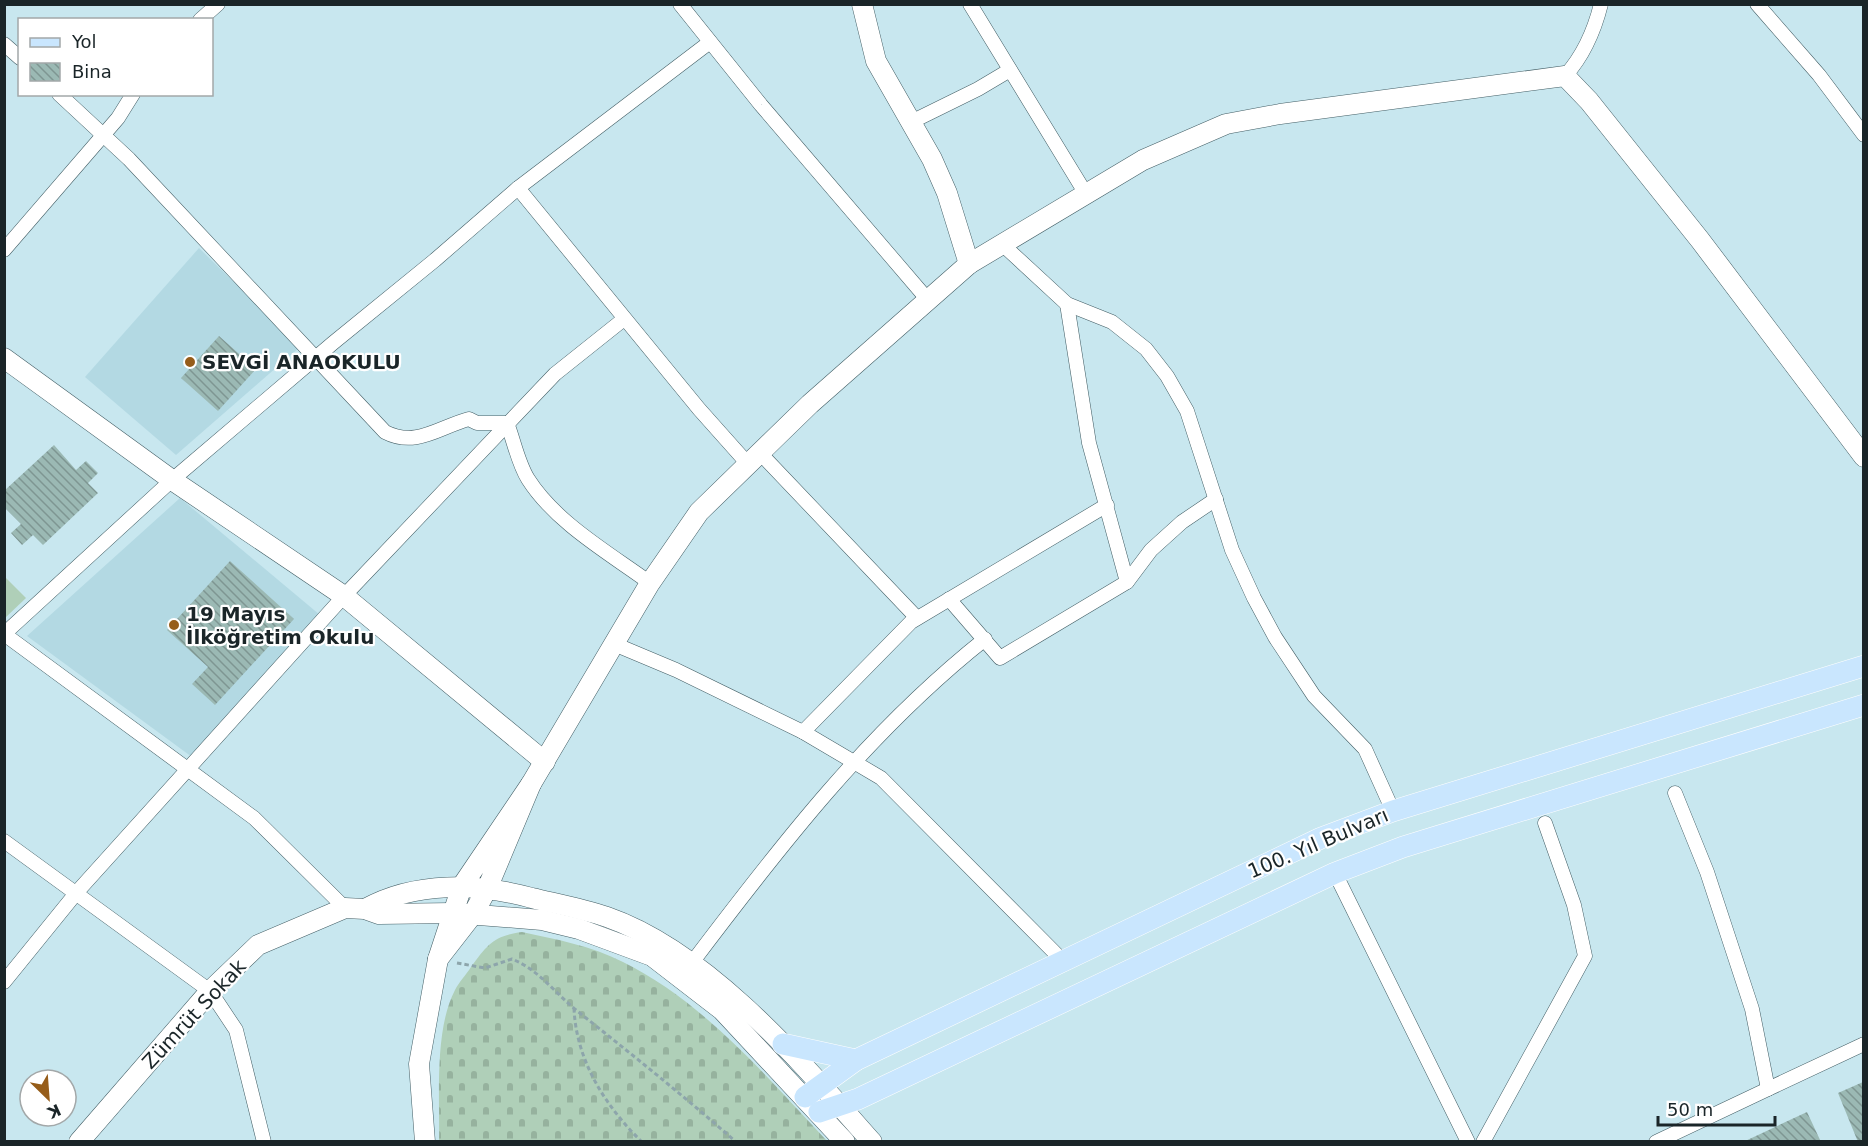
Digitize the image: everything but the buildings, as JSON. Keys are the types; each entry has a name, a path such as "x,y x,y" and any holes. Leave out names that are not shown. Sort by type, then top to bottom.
{"main road":[{"name":"100. Yıl Bulvarı","path":"1863,666 1393,811 1321,838 856,1060 823,1084 812,1105 840,1105 1335,873 1403,847 1863,705"},
{"path":"783,1044 856,1060"}],"street":[{"path":"202,18 218,4"},
{"path":"680,4 928,300"},
{"path":"862,4 876,61 911,122 947,193 969,264"},
{"path":"970,4 1086,194"},
{"path":"463,913 462,886 531,784 650,583 699,512 810,404 969,264 1143,160 1226,124 1280,114 1565,76 1580,60 1595,27 1601,4"},
{"path":"1757,4 1819,75 1863,135"},
{"path":"345,908 254,819 4,634 171,480 518,188 710,42"},
{"path":"4,44 18,56"},
{"path":"911,122 978,89 1010,70"},
{"path":"1565,76 1589,101 1700,240 1863,457"},
{"path":"61,96 129,159 385,432 397,438 410,440 427,436 469,419 477,423 507,423"},
{"path":"4,250 104,135 133,96"},
{"path":"518,188 624,319 754,459 917,618"},
{"path":"1002,244 1067,304 1112,322 1146,349 1167,376 1187,411 1232,550 1254,598 1275,637 1314,696 1365,749 1393,811"},
{"path":"1067,304 1089,443 1126,582"},
{"path":"4,982 77,892 344,596 555,374 624,319"},
{"path":"4,358 171,480 344,596 544,762"},
{"path":"507,423 527,478 546,502 569,524 650,583"},
{"path":"949,599 1000,658 1126,582 1151,550 1216,499"},
{"path":"803,732 917,618 1107,505"},
{"path":"691,964 777,849 854,760 938,677 985,639"},
{"path":"614,644 803,732 881,778 1062,960"},
{"path":"425,1142 419,1064 438,960 463,913 487,889 531,784"},
{"path":"1675,793 1707,872 1752,1009 1768,1089"},
{"path":"1483,1142 1586,956 1574,905 1545,823"},
{"path":"4,841 210,991 236,1030 264,1142"},
{"path":"1335,873 1468,1142"},
{"path":"365,909 387,897 462,886 512,892 608,918 652,939 691,964 731,995 823,1084 872,1142"},
{"name":"Zümrüt Sokak","path":"79,1142 210,991 258,945 345,908 365,909 379,914 463,913 542,920 579,928 652,956 722,1010 846,1142"},
{"path":"1656,1142 1863,1044"}],"path":[{"path":"438,960 485,968 512,959 530,967 574,1008 651,1068 736,1142"},
{"path":"574,1008 575,1034 589,1070 607,1103 642,1142"}],"shaded area":[{"name":"SEVGİ ANAOKULU","path":"199,248 300,347 176,455 85,377"},
{"name":"19 Mayıs İlköğretim Okulu","path":"180,498 320,615 192,757 27,636"}],"green space":[{"path":"5,577 26,598 5,618"},
{"path":"522,932 599,952 653,979 707,1019 732,1042 827,1141 439,1141 441,1044 448,1006 458,984 492,942"}],"place":[{"name":"SEVGİ ANAOKULU","path":"190,362"},
{"name":"19 Mayıs İlköğretim Okulu","path":"174,625"}]}
